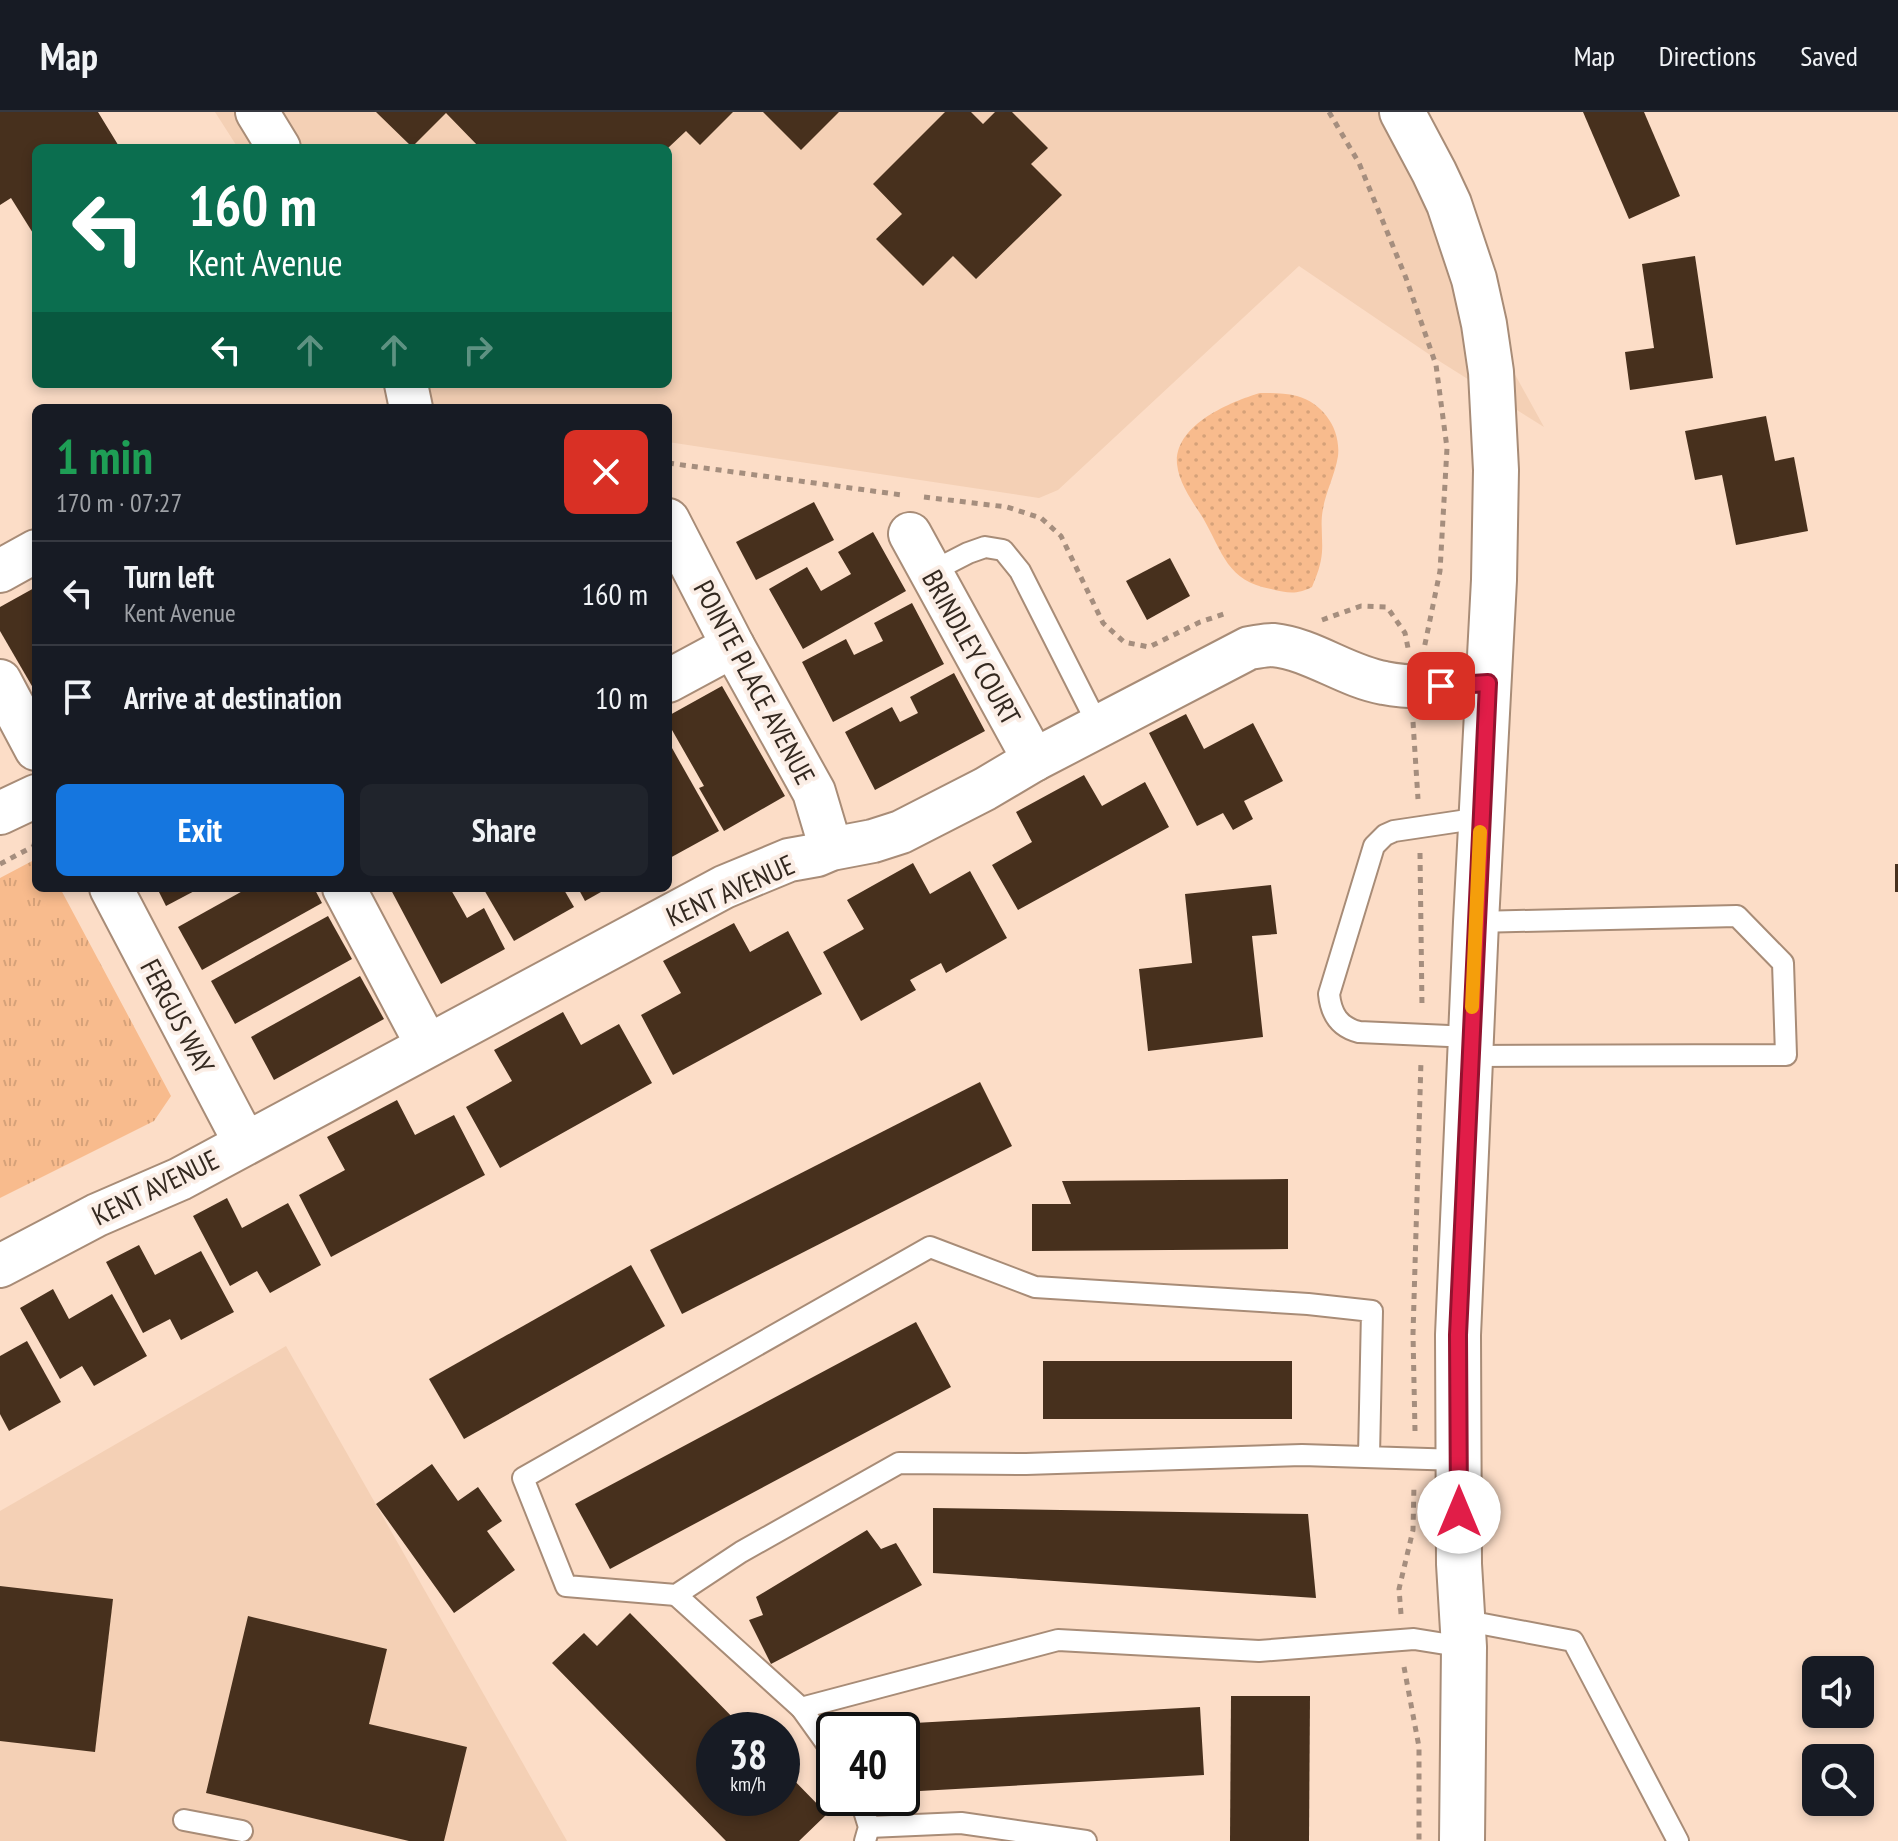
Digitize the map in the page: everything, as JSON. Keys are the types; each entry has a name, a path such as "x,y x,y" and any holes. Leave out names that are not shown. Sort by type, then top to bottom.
{"street":[{"path":"257,112 277,144"},
{"path":"1402,112 1449,204 1474,279 1491,372 1496,470 1494,580 1458,1335 1459,1564 1463,1633 1462,1841"},
{"name":"BRINDLEY COURT","path":"910,509 931,572 1034,760"},
{"name":"POINTE PLACE AVENUE","path":"672,528 814,792 831,849"},
{"path":"0,571 32,553"},
{"name":"KENT AVENUE","path":"0,1266 97,1215 180,1179 724,887 789,860 901,832 1249,648 1271,645 1292,649 1351,674 1417,688 1488,683"},
{"path":"672,679 733,646"},
{"path":"0,681 32,741"},
{"path":"0,813 32,798"},
{"name":"FERGUS WAY","path":"113,892 245,1143"},
{"path":"346,892 427,1045"}],"lane":[{"path":"931,572 985,547 1003,550 1020,571 1099,727"},
{"path":"1476,922 1737,916 1783,963 1786,1055 1470,1047 1422,1035 1347,1029 1331,1008 1329,994 1374,846 1394,831 1481,818"},
{"path":"816,1729 801,1708 676,1595 566,1586 523,1478 930,1247 1035,1287 1308,1304 1372,1311 1369,1456"},
{"path":"676,1595 741,1552 899,1463 1026,1464 1302,1455 1459,1460"},
{"path":"801,1708 1058,1640 1259,1651 1463,1633 1573,1641 1678,1841"},
{"path":"184,1820 242,1831"},
{"path":"867,1834 961,1823 1086,1841"}],"path":[{"path":"1329,112 1359,163 1406,278 1436,365 1447,448 1440,571 1413,714 1419,827 1422,1035 1413,1334 1413,1530 1399,1589 1408,1693 1419,1747 1419,1841"},
{"path":"672,464 910,509 1007,507 1041,518 1061,536 1103,623 1124,642 1149,647 1200,622 1229,612"},
{"path":"1314,622 1361,606 1387,607 1405,633 1417,688"},
{"path":"0,864 32,847"}],"shaded area":[{"path":"215,112 1386,112 1496,340 1544,427 1436,359 1299,266 1058,490 1039,498 672,443 672,404 428,404 403,388 672,388 672,144 235,144"},
{"path":"286,1346 567,1841 0,1841 0,1511"}],"green space":[{"path":"1260,393 1287,394 1306,399 1328,418 1337,436 1338,456 1322,514 1320,566 1312,587 1306,590 1282,592 1256,585 1235,572 1187,492 1178,471 1178,450 1194,427 1220,409"},
{"path":"32,861 32,892 62,892 171,1096 154,1121 0,1198 0,878"}],"building":[{"path":"0,112 98,112 118,144 32,144 32,232 11,198 0,205"},
{"path":"376,112 733,112 700,145 686,131 672,144 476,144 446,113 415,144 409,144"},
{"path":"763,112 839,112 801,150"},
{"path":"945,112 971,112 983,124 995,112 1012,112 1048,148 1031,164 1062,195 976,279 953,256 923,286 876,239 902,214 873,184"},
{"path":"1583,112 1644,112 1680,196 1629,219"},
{"path":"1695,256 1713,378 1630,390 1625,352 1654,348 1642,264"},
{"path":"1766,416 1775,461 1794,457 1808,531 1736,545 1722,475 1695,480 1685,431"},
{"path":"814,502 834,540 756,580 736,542"},
{"path":"873,532 906,591 803,649 769,589 807,567 821,591 851,574 838,552"},
{"path":"1170,558 1190,596 1147,620 1126,581"},
{"path":"32,589 32,686 0,631 0,607"},
{"path":"912,603 944,664 833,722 802,662 846,639 854,655 883,641 874,623"},
{"path":"954,673 985,731 875,790 845,732 892,707 900,722 918,713 910,697"},
{"path":"722,686 785,796 724,831 699,788 704,786 672,730 672,714"},
{"path":"1186,714 1204,749 1253,723 1283,781 1244,801 1253,819 1233,830 1223,813 1197,826 1149,733"},
{"path":"672,748 719,831 672,857"},
{"path":"1084,775 1102,806 1145,782 1169,827 1018,910 992,865 1032,842 1016,812"},
{"path":"913,863 930,894 970,871 1007,938 946,973 941,963 910,980 916,990 861,1021 823,952 864,929 847,900"},
{"path":"1895,864 1898,864 1898,892 1895,892"},
{"path":"1271,885 1277,934 1252,936 1263,1037 1148,1051 1139,969 1192,963 1185,894"},
{"path":"159,892 192,892 166,906"},
{"path":"241,892 316,892 322,903 202,970 178,927"},
{"path":"392,892 452,892 467,918 484,908 505,949 441,984"},
{"path":"485,892 565,892 574,907 514,941"},
{"path":"580,892 601,892 585,901"},
{"path":"328,916 352,959 235,1024 211,981"},
{"path":"734,923 750,952 788,931 822,994 673,1075 641,1015 681,993 663,961"},
{"path":"360,976 384,1019 274,1080 251,1037"},
{"path":"563,1012 581,1045 619,1024 652,1083 500,1168 466,1107 512,1081 494,1050"},
{"path":"980,1082 1012,1146 682,1314 650,1250"},
{"path":"397,1100 415,1135 454,1115 485,1175 331,1257 299,1195 345,1170 327,1137"},
{"path":"1288,1179 1288,1249 1032,1251 1032,1204 1071,1204 1062,1181"},
{"path":"227,1198 242,1228 288,1203 321,1265 270,1293 257,1271 230,1286 193,1216"},
{"path":"139,1245 155,1275 201,1251 234,1312 181,1340 170,1319 143,1333 106,1262"},
{"path":"631,1265 665,1326 464,1439 429,1379"},
{"path":"53,1289 69,1319 112,1294 147,1356 94,1386 82,1366 60,1379 20,1308"},
{"path":"916,1322 951,1387 610,1569 575,1504"},
{"path":"27,1341 61,1402 9,1431 0,1414 0,1356"},
{"path":"1043,1361 1292,1361 1292,1419 1043,1419"},
{"path":"432,1464 458,1501 478,1487 502,1521 487,1531 515,1570 454,1613 376,1504"},
{"path":"933,1508 1308,1514 1316,1598 933,1573"},
{"path":"867,1530 881,1549 896,1543 922,1585 771,1664 749,1620 763,1615 756,1597"},
{"path":"0,1586 113,1599 95,1752 0,1741"},
{"path":"630,1613 727,1712 696,1712 696,1810 552,1663 584,1633 597,1646"},
{"path":"248,1616 387,1649 369,1724 467,1747 444,1841 409,1841 206,1793"},
{"path":"1231,1696 1310,1696 1309,1841 1230,1841"},
{"path":"1200,1707 1204,1775 920,1791 920,1723"},
{"path":"800,1786 816,1803 816,1816 825,1816 799,1841 726,1841 702,1816 800,1816"}],"slow traffic":[{"path":"1472,1007 1480,832"}],"route":[{"path":"1441,686 1488,683 1458,1335 1459,1512"}]}
